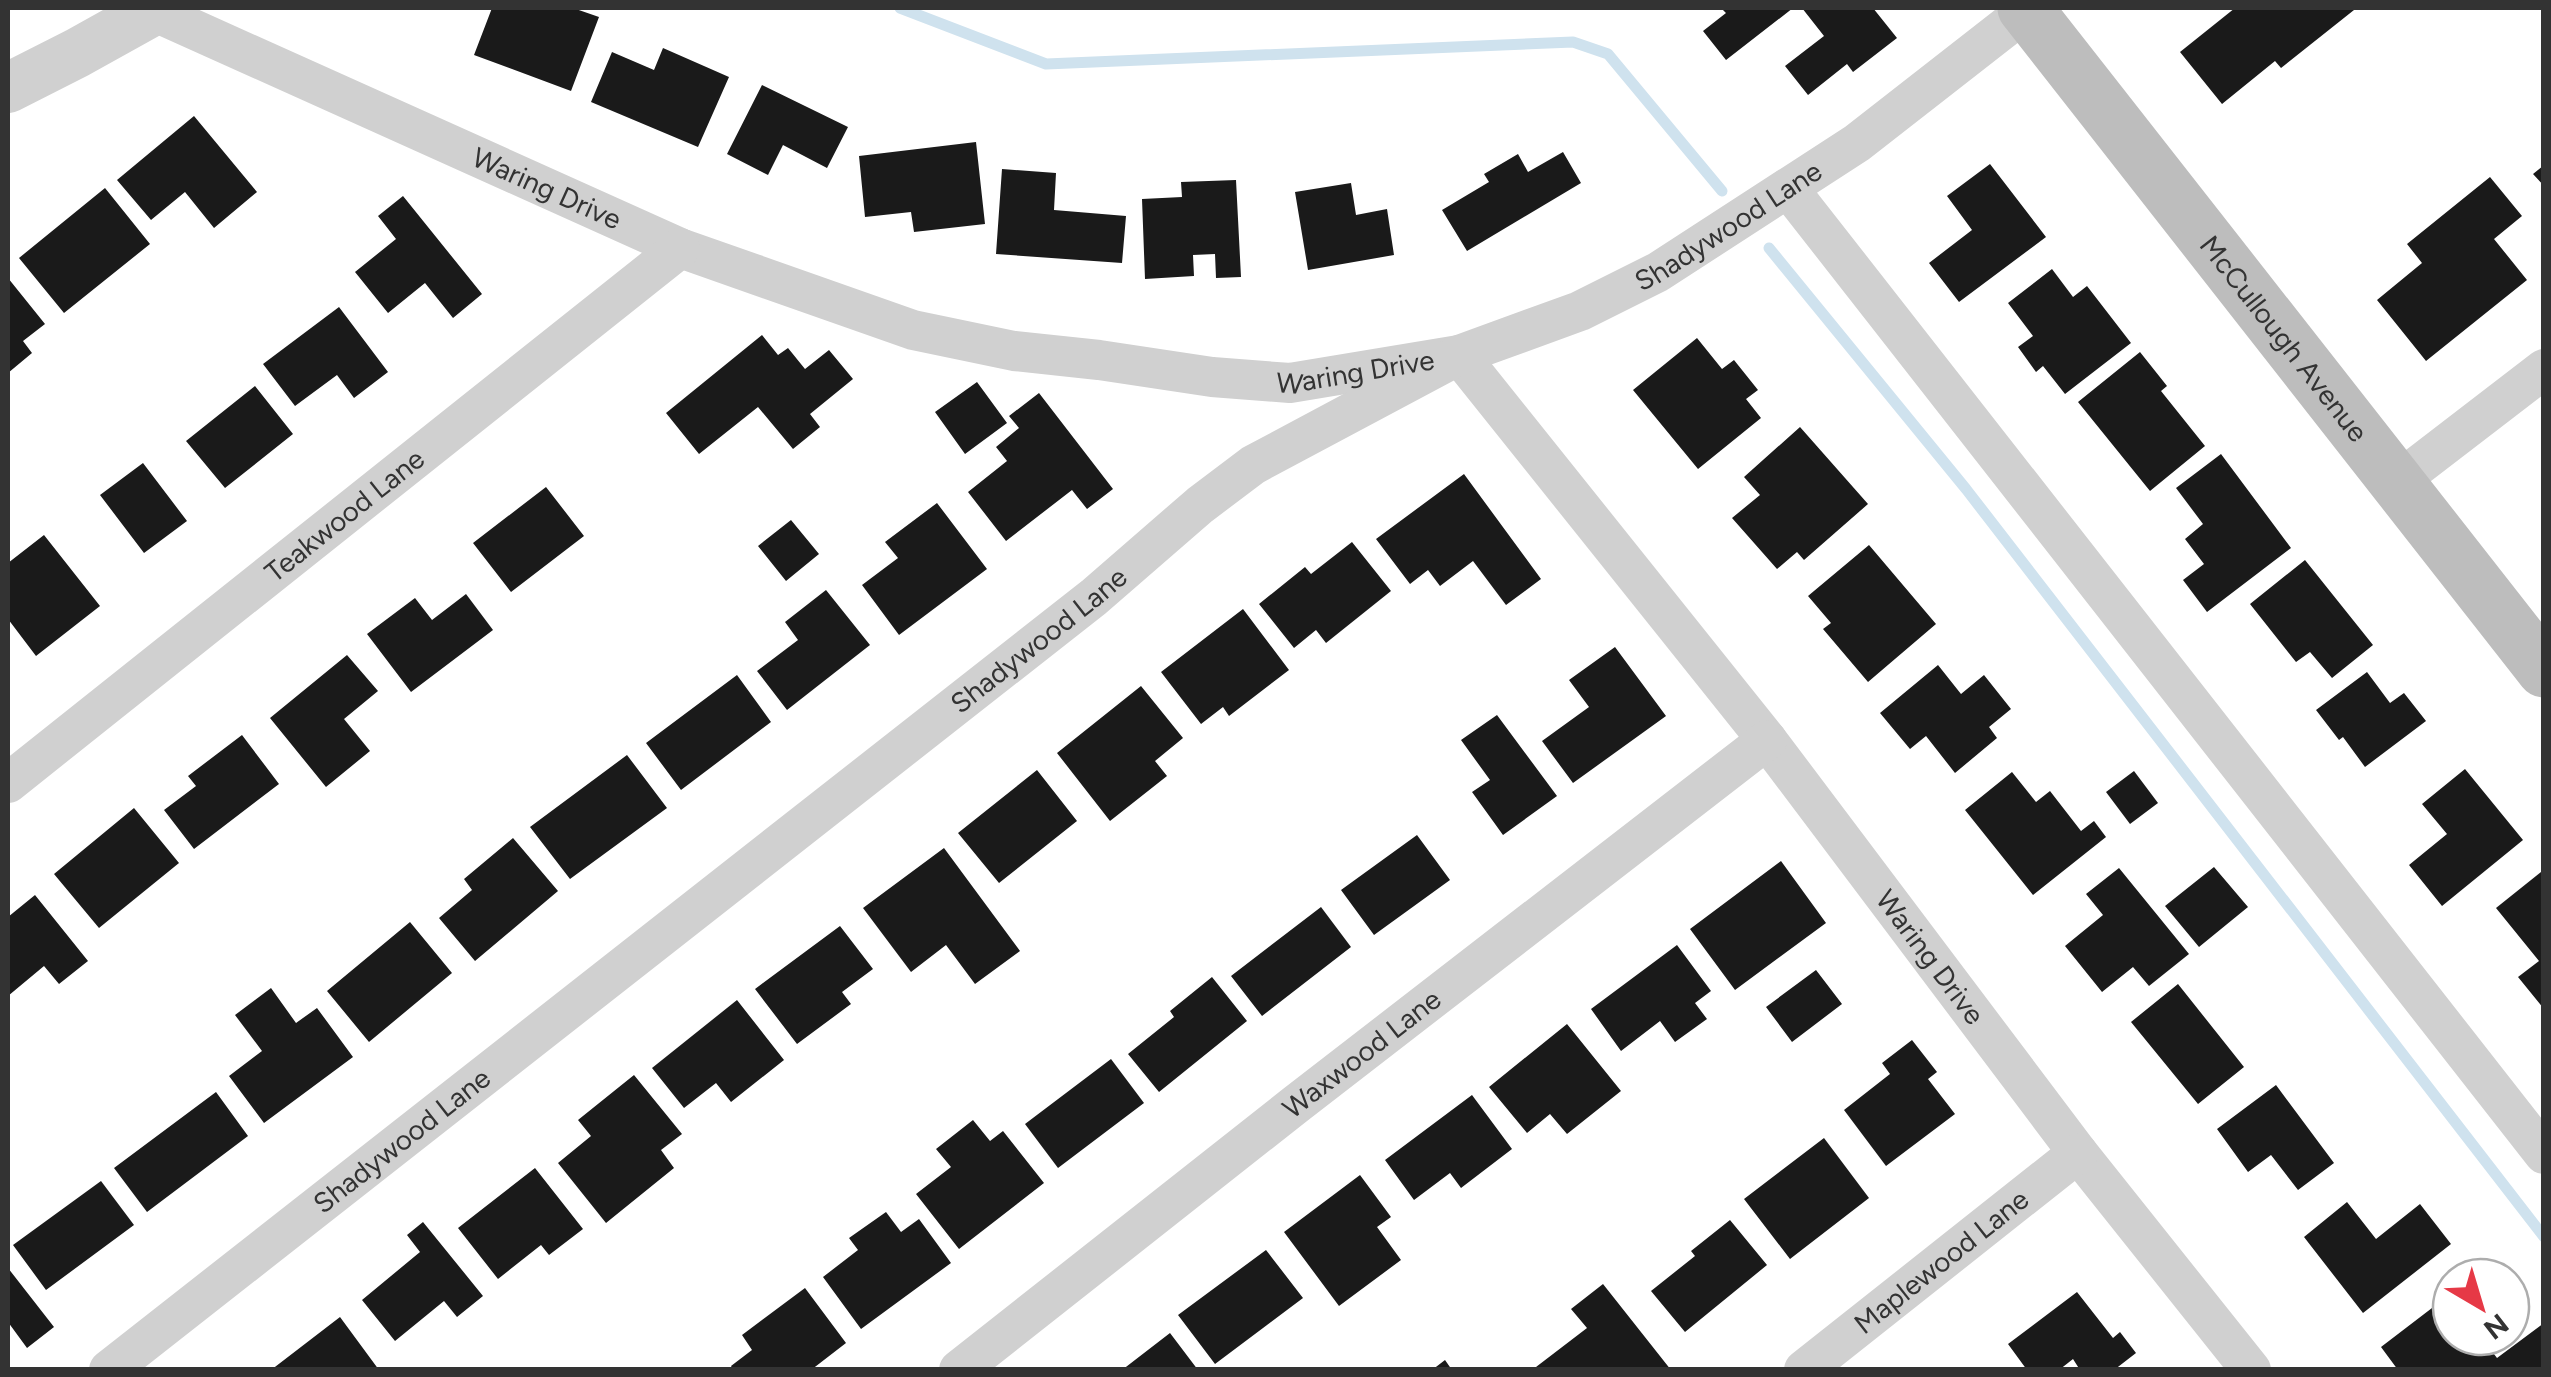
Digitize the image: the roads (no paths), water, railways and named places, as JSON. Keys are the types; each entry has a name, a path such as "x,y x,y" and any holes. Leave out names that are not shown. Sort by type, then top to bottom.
{"main road":[{"name":"McCullough Avenue","path":"2028,8 2544,670"}],"street":[{"name":"Shadywood Lane","path":"109,1370 1094,597 1253,465 1459,355 1580,311 1658,272 1857,143 2028,8"},
{"path":"8,88 155,9"},
{"name":"Waring Drive","path":"155,9 680,248 913,330 1014,351 1212,378 1290,383 1459,355 1767,740 2078,1153 2251,1370"},
{"path":"1788,188 2544,1154"},
{"name":"Teakwood Lane","path":"8,783 680,248"},
{"path":"2396,482 2544,369"},
{"name":"Waxwood Lane","path":"959,1370 1767,740"},
{"name":"Maplewood Lane","path":"1804,1370 2078,1153"}],"waterway":[{"path":"900,8 1046,64 1573,42 1608,54 1722,191"},
{"path":"1769,248 1966,489 2544,1237"}]}
